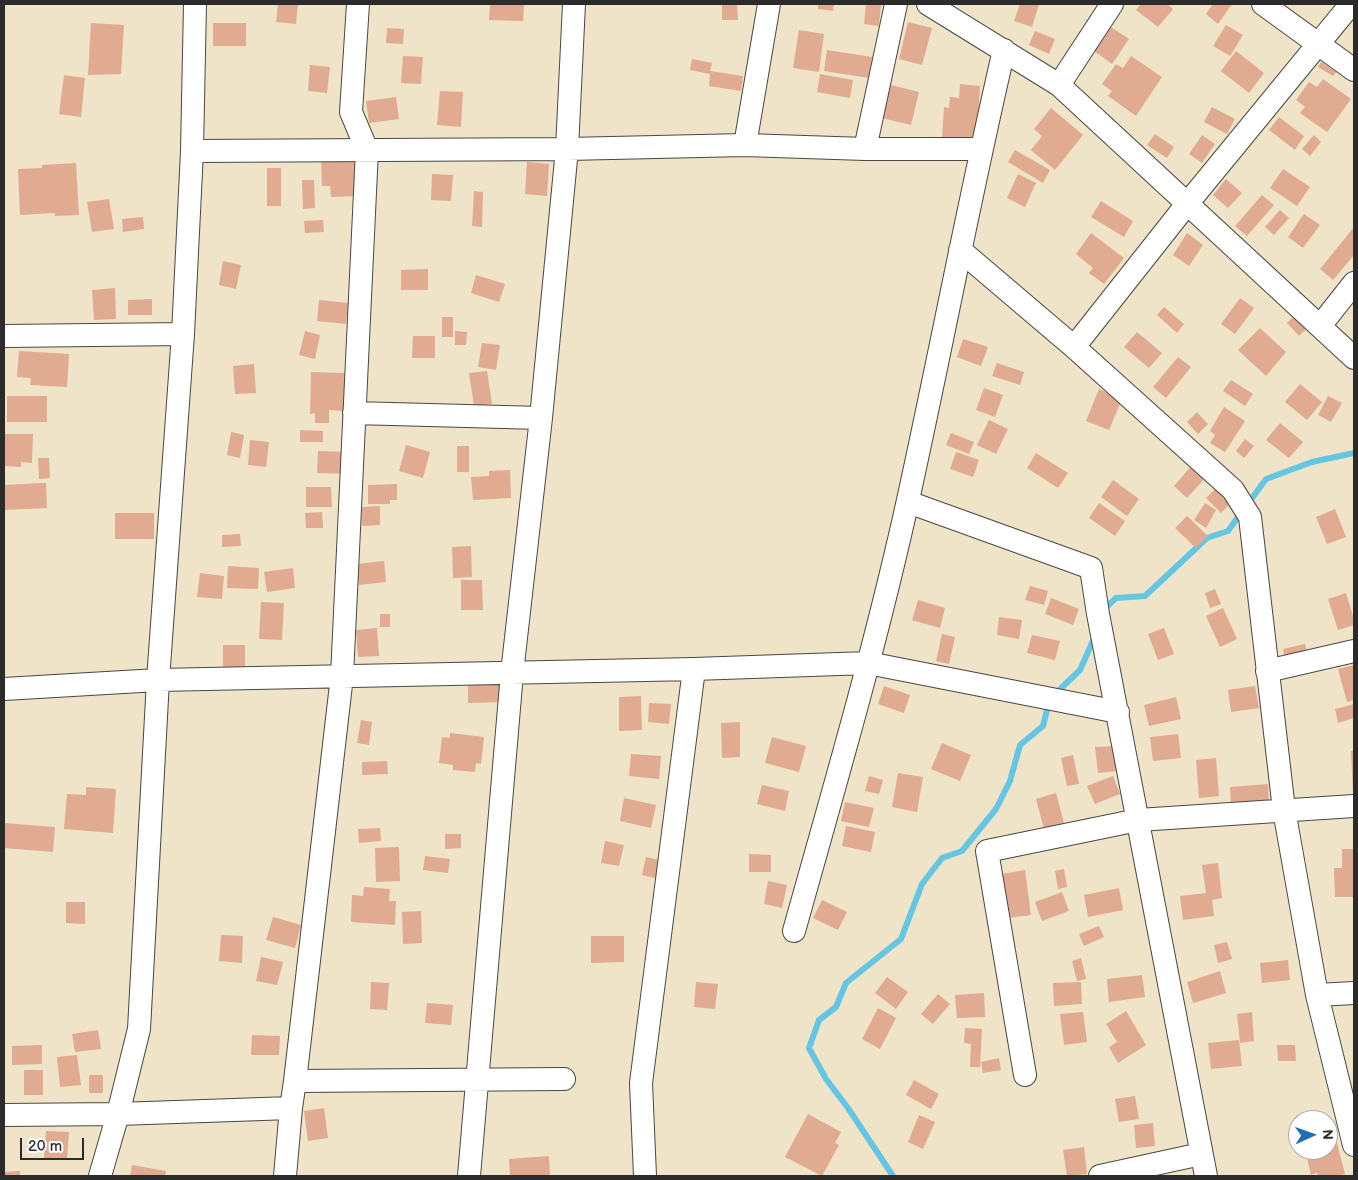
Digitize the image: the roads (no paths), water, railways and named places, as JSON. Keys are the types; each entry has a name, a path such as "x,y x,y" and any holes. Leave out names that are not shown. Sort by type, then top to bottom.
{"street":[{"path":"100,1176 139,1029 158,680 183,334 192,150 194,4"},
{"path":"285,1176 291,1108 342,676 367,150 351,112 358,4"},
{"path":"469,1176 512,673 541,418 567,149 574,4"},
{"path":"745,145 769,4"},
{"path":"865,149 896,4"},
{"path":"928,4 1059,85 1354,358"},
{"path":"1059,85 1112,4"},
{"path":"1263,4 1354,70"},
{"path":"1074,347 1351,4"},
{"path":"794,932 868,664 908,502 981,150 1004,50"},
{"path":"192,150 567,149 745,145 981,150"},
{"path":"960,250 1074,347 1233,490 1245,510 1284,810 1317,995 1354,1145"},
{"path":"1320,326 1354,283"},
{"path":"4,336 183,334"},
{"path":"354,413 541,418"},
{"path":"908,502 1092,568 1098,614 1206,1176"},
{"path":"1267,671 1354,651"},
{"path":"4,689 158,680 868,664 1118,712"},
{"path":"645,1176 642,1083 694,669"},
{"path":"1025,1075 987,851 1138,820 1354,806"},
{"path":"1317,995 1354,993"},
{"path":"295,1080 564,1079"},
{"path":"4,1115 118,1114 291,1108"},
{"path":"1100,1176 1201,1154"}],"waterway":[{"path":"1247,505 1266,479 1312,462 1354,453"},
{"path":"1102,611 1116,598 1145,596 1207,538 1228,531 1241,513"},
{"path":"1055,694 1080,670 1095,636"},
{"path":"893,1176 848,1108 826,1079 809,1048 819,1020 836,1007 846,983 901,939 922,884 942,858 962,851 996,809 1010,781 1020,745 1043,726 1049,702"}]}
